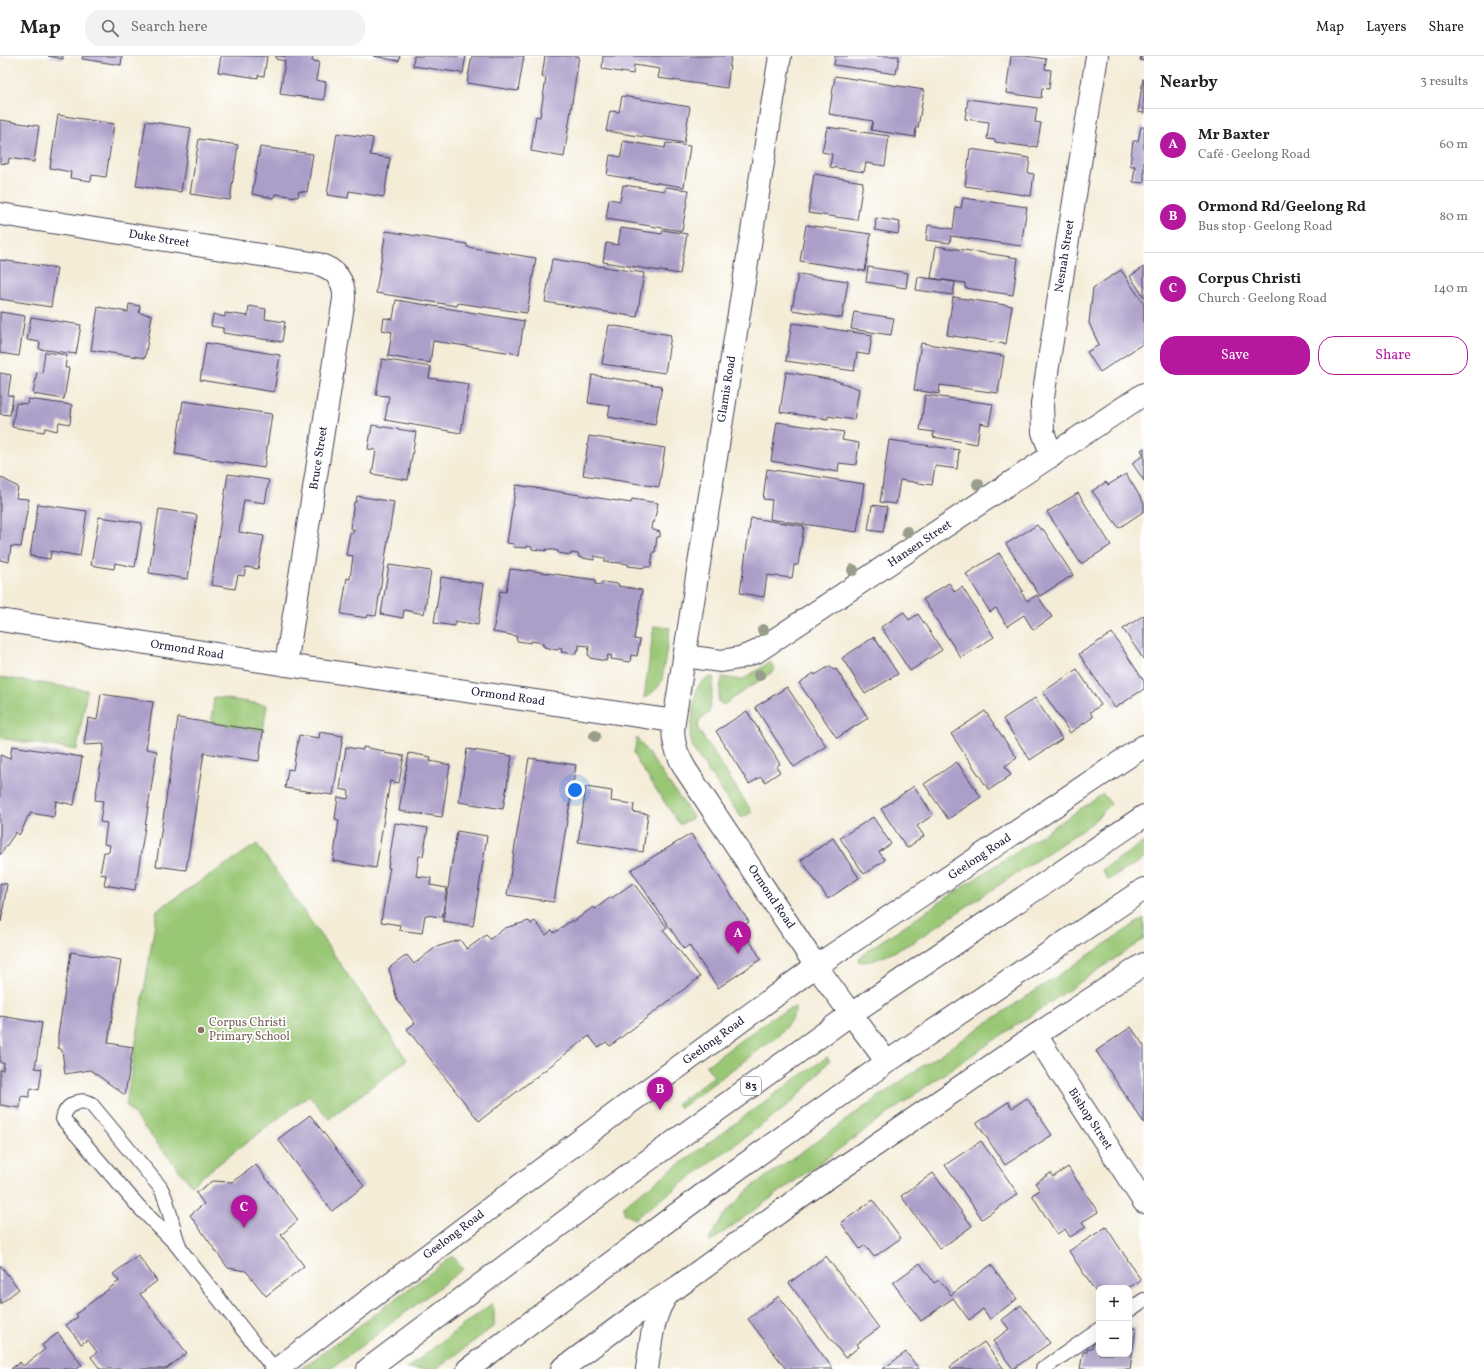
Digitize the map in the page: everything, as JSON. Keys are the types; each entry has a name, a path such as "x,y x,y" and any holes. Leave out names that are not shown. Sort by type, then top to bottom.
{"main road":[{"name":"Glamis Road","path":"674,722 780,56"},
{"name":"Nesnah Street","path":"1052,456 1043,432 1042,404 1096,56"},
{"name":"Duke Street","path":"0,214 318,264"},
{"name":"Bruce Street","path":"286,665 344,299 344,286 338,275 332,270 318,264"},
{"name":"Hansen Street","path":"684,656 721,661 739,658 756,652 1144,394"},
{"name":"Ormond Road","path":"0,620 286,665 674,722 672,732 674,742 683,766 816,966 887,1062"},
{"name":"Geelong Road","path":"277,1369 624,1107 816,966 1144,746"},
{"name":"83","path":"368,1369 600,1195 851,1014 1144,816"},
{"path":"468,1369 712,1187 887,1062 1144,889"},
{"path":"562,1369 643,1309 669,1293 807,1192 1036,1035 1144,964"},
{"name":"Bishop Street","path":"1036,1035 1144,1202"},
{"path":"647,1369 657,1315 662,1302 669,1293"}],"lane":[{"path":"181,1250 160,1187 91,1104 84,1101 71,1105 65,1111 63,1119 139,1207 181,1250 274,1369"},
{"path":"1132,1308 1144,1300"},
{"path":"1043,1369 1096,1332"}],"green space":[{"path":"654,626 670,628 661,682 657,688 644,698"},
{"path":"770,662 775,670 723,705 718,701 722,677 742,680"},
{"path":"0,677 87,690 77,750 0,738"},
{"path":"714,677 709,713 699,720 698,729 752,812 742,818 693,749 690,736 697,689 701,682"},
{"path":"214,697 267,705 263,731 211,723"},
{"path":"637,738 692,815 692,818 680,825 637,761 634,753"},
{"path":"1103,794 1111,804 1091,824 913,942 878,959 863,962 858,961 859,958 871,948"},
{"path":"1144,842 1144,859 1108,880 1102,870"},
{"path":"257,844 407,1060 329,1119 309,1095 191,1185 126,1105 157,910"},
{"path":"1144,918 1144,939 938,1078 710,1242 710,1238 724,1215 749,1189 918,1069"},
{"path":"795,1007 795,1012 791,1020 778,1036 680,1108 677,1104 714,1076 706,1066 774,1016"},
{"path":"827,1057 830,1060 806,1088 786,1107 634,1219 624,1213 624,1205"},
{"path":"453,1256 463,1269 331,1369 301,1369"},
{"path":"491,1304 494,1308 494,1326 437,1369 406,1369"}],"building":[{"path":"48,56 63,56 63,59"},
{"path":"83,56 122,56 121,65 82,59"},
{"path":"221,56 267,56 264,76 258,75 258,78 218,72"},
{"path":"276,56 313,56 312,61 319,62 316,80 326,82 324,100 280,94 285,61 276,59"},
{"path":"373,56 400,56 399,61"},
{"path":"414,56 466,56 463,73 413,66"},
{"path":"472,56 524,56 518,91 467,83"},
{"path":"545,56 579,56 564,157 531,151 536,116 540,117 546,78 542,77"},
{"path":"603,56 731,56 727,88 658,78 660,69 634,65 633,74 602,69"},
{"path":"835,56 899,56 896,74 834,65"},
{"path":"1011,56 1046,59 1045,69 1051,70 1049,89 1042,88 1041,98 1006,93"},
{"path":"1141,56 1144,56 1144,61 1140,60"},
{"path":"835,76 924,90 918,128 916,127 915,137 871,130 873,121 829,114"},
{"path":"1144,79 1144,113 1138,112"},
{"path":"622,96 690,107 684,143 606,131 610,111 619,112"},
{"path":"968,99 1037,108 1035,122 1041,123 1037,147 995,142 995,140 987,139 989,122 965,119"},
{"path":"58,115 114,124 106,177 92,175 91,181 70,178 71,172 50,168"},
{"path":"0,120 39,126 34,162 9,158 8,164 0,163"},
{"path":"146,121 191,128 181,192 136,186"},
{"path":"827,127 889,136 885,166 866,163 864,172 830,167 832,154 822,152"},
{"path":"1141,127 1144,127 1144,183 1133,182 1135,166 1130,166 1133,141 1138,141"},
{"path":"337,133 373,138 370,155 390,158 384,197 349,191 348,198 327,195"},
{"path":"199,139 238,145 230,200 190,194"},
{"path":"623,141 665,148 666,143 690,146 684,187 607,175 610,155 621,157"},
{"path":"260,147 313,154 307,192 299,191 298,197 275,194 274,198 252,194"},
{"path":"970,149 1030,158 1028,173 1034,174 1031,196 965,186"},
{"path":"814,174 863,182 857,220 808,213"},
{"path":"623,185 665,191 665,187 689,190 682,231 606,219 609,199 620,201"},
{"path":"963,198 1027,207 1021,246 951,236 950,243 926,240 928,225 953,229 956,207 961,208"},
{"path":"876,218 900,222 898,234 875,230"},
{"path":"806,225 871,234 865,271 800,261"},
{"path":"621,228 662,234 663,230 687,234 680,274 603,262 606,243 618,245"},
{"path":"386,231 467,244 467,247 536,258 527,313 458,303 457,306 376,293"},
{"path":"936,246 1018,258 1013,295 965,288 965,283 931,278"},
{"path":"552,259 644,273 637,317 545,302"},
{"path":"0,260 57,268 51,307 0,299"},
{"path":"868,267 908,273 906,288 866,282"},
{"path":"1144,267 1144,297 1130,276"},
{"path":"1121,270 1144,304 1144,343 1100,372 1087,352 1099,345 1089,323 1093,288"},
{"path":"798,274 848,281 842,318 792,310"},
{"path":"918,277 955,282 953,295 916,290"},
{"path":"953,297 1012,306 1006,344 947,335"},
{"path":"396,300 524,321 519,354 433,341 430,363 388,356 392,332 382,330 384,318 393,319"},
{"path":"129,304 140,306 139,313 152,315 145,358 91,350 98,307 128,312"},
{"path":"249,306 266,309 265,319 285,322 282,342 223,333 223,328 211,326 213,314 225,317 225,313 248,316"},
{"path":"0,312 25,316 19,356 0,353"},
{"path":"854,312 894,318 891,335 851,329"},
{"path":"31,317 81,325 76,354 39,349 40,342 27,340"},
{"path":"792,323 872,335 869,355 857,353 854,371 786,361"},
{"path":"609,325 671,335 665,373 602,364"},
{"path":"206,343 280,355 274,392 200,380"},
{"path":"921,343 1004,356 998,393 940,385 939,394 914,390"},
{"path":"45,352 67,355 65,368 69,368 64,399 33,394 37,372 42,373"},
{"path":"382,359 431,367 429,378 469,384 461,433 385,420 389,396 376,395"},
{"path":"786,372 834,380 859,389 854,420 828,416 828,419 780,412"},
{"path":"0,373 11,375 8,395 13,396 10,415 0,414"},
{"path":"592,375 662,386 655,425 608,417 610,406 588,403"},
{"path":"925,395 993,404 989,425 980,423 977,444 933,437 934,432 920,430"},
{"path":"28,399 72,405 70,424 59,422 57,431 45,428 44,432 12,427 16,403 27,404"},
{"path":"183,401 272,414 264,468 175,454"},
{"path":"777,422 844,432 842,440 859,443 856,465 839,463 838,472 771,461"},
{"path":"372,425 416,432 408,480 372,474 376,450 368,449"},
{"path":"589,436 665,448 659,487 583,475"},
{"path":"889,440 959,450 957,469 935,466 932,485 900,480 896,504 880,502"},
{"path":"1144,448 1144,455 1141,450"},
{"path":"1144,455 1144,481 1132,463"},
{"path":"767,469 864,484 857,532 770,519 772,500 763,499"},
{"path":"228,474 269,480 265,503 244,500 239,532 264,536 258,569 246,567 244,576 238,575 235,589 211,585"},
{"path":"1126,474 1144,503 1144,511 1119,528 1092,491 1106,482 1108,485"},
{"path":"0,477 18,487 16,498 29,499 21,547 11,546 9,562 0,560"},
{"path":"516,485 631,503 632,499 658,503 654,523 652,522 651,529 660,532 660,537 657,537 651,567 645,568 628,566 628,564 605,562 605,558 594,556 594,560 578,557 579,554 571,553 571,555 558,553 558,551 553,550 546,549 546,551 532,549 532,547 527,546 527,548 513,547 514,544 507,543"},
{"path":"1078,493 1111,545 1081,564 1047,512"},
{"path":"357,496 394,502 376,616 368,615 367,618 341,614 347,578 350,579 353,556 346,555 350,532 353,533 354,529 350,529 354,502 356,502"},
{"path":"38,504 87,511 80,556 51,551 50,559 30,556"},
{"path":"872,505 887,507 883,532 868,530"},
{"path":"159,509 197,515 188,579 149,573"},
{"path":"99,517 142,523 135,567 115,563 114,569 91,565"},
{"path":"751,518 804,526 798,565 794,565 792,578 767,575 764,597 740,593"},
{"path":"1037,525 1041,530 1043,529 1073,575 1040,596 1006,544"},
{"path":"999,553 1023,591 1021,592 1027,601 1037,595 1052,617 1033,630 1024,615 1007,626 996,608 990,612 966,574"},
{"path":"389,565 431,571 424,614 404,610 403,618 381,614"},
{"path":"510,569 596,580 595,584 601,585 602,582 619,584 618,586 642,590 634,639 640,640 637,656 631,655 630,662 611,659 612,656 608,655 606,661 590,658 588,655 589,646 579,645 579,650 577,650 576,654 561,652 562,648 559,647 558,650 544,647 545,646 542,645 543,643 517,641 516,636 493,632 500,591 506,592"},
{"path":"441,577 484,584 478,625 455,621 455,626 434,623"},
{"path":"949,583 955,592 962,587 994,637 961,658 923,599"},
{"path":"904,612 909,620 918,614 942,650 910,671 881,627"},
{"path":"1144,615 1144,660 1123,629"},
{"path":"1112,633 1144,681 1144,689 1115,708 1079,654"},
{"path":"874,637 898,674 865,694 842,658"},
{"path":"830,666 833,670 836,669 868,718 837,738 799,683 814,673 815,675"},
{"path":"1077,669 1101,705 1090,712 1093,717 1070,733 1043,692"},
{"path":"787,687 826,746 794,767 755,707"},
{"path":"101,694 153,702 146,749 157,751 135,890 104,885 106,875 100,874 104,852 109,852 110,845 104,844 107,823 100,822 103,801 95,800 104,744 84,745 88,718 97,720"},
{"path":"1035,698 1062,739 1030,760 1003,719"},
{"path":"747,711 780,764 776,767 780,772 765,782 761,777 749,784 716,731"},
{"path":"985,711 1017,758 1005,766 1011,775 989,790 951,734"},
{"path":"178,718 263,731 259,761 204,753 186,870 156,866"},
{"path":"320,732 343,736 333,795 285,788 288,769 293,770 299,735 319,738"},
{"path":"12,746 82,757 74,805 56,801 54,817 30,813 30,816 28,816 19,835 16,832 0,855 0,755 10,759"},
{"path":"346,747 363,750 363,747 384,751 384,753 404,756 399,783 390,781 376,868 333,861 339,820 335,819 338,797 348,799 349,791 340,789"},
{"path":"467,749 512,756 503,809 459,802"},
{"path":"409,753 431,757 430,761 450,765 442,817 399,811"},
{"path":"529,758 576,765 554,902 507,895"},
{"path":"957,762 981,797 948,819 924,784"},
{"path":"914,786 933,815 917,826 924,836 907,848 881,809"},
{"path":"586,787 612,791 611,801 634,804 633,812 648,814 643,852 578,842"},
{"path":"873,817 891,844 879,852 885,860 864,874 840,838"},
{"path":"395,823 428,828 423,856 419,856 416,876 431,878 430,885 447,888 442,917 425,915 422,933 399,930 400,925 381,922 390,868 388,868"},
{"path":"457,831 487,836 473,926 443,921"},
{"path":"691,834 749,922 741,927 761,959 718,988 689,945 684,949 631,870"},
{"path":"833,838 859,878 828,899 801,860"},
{"path":"0,883 7,884 1,922 0,921"},
{"path":"633,883 667,927 663,930 700,977 610,1046 606,1042 598,1047 589,1036 479,1121 407,1029 415,1023 397,1000 389,968 407,955 414,964 436,947 460,940 467,949 486,935 490,939 505,928 529,921 531,924 535,921 546,935 552,930 554,933 572,920 573,922 593,907 595,909"},
{"path":"71,952 121,960 108,1043 133,1047 125,1095 90,1070 65,1074 62,1050 58,1048 58,1035"},
{"path":"0,1016 42,1023 35,1068 42,1069 39,1090 31,1088 29,1097 21,1096 20,1108 0,1105 0,1070 3,1070 4,1063 0,1063"},
{"path":"1131,1027 1144,1046 1144,1123 1096,1051"},
{"path":"1027,1098 1052,1135 1005,1165 977,1123 1008,1102 1012,1108"},
{"path":"310,1115 364,1186 332,1211 278,1139"},
{"path":"981,1141 1018,1194 982,1219 945,1165"},
{"path":"256,1165 298,1220 281,1235 304,1266 266,1296 246,1271 228,1268 190,1215 204,1204 196,1193 212,1181 232,1182"},
{"path":"1068,1167 1098,1212 1082,1222 1086,1227 1070,1237 1065,1229 1057,1234 1032,1195 1040,1190 1035,1183 1051,1173 1053,1177"},
{"path":"933,1173 972,1226 940,1249 901,1196"},
{"path":"873,1200 901,1238 874,1257 865,1245 860,1249 841,1223"},
{"path":"1106,1227 1141,1280 1132,1286 1096,1285 1096,1292 1069,1251"},
{"path":"138,1255 157,1281 140,1294 187,1353 166,1369 100,1369 91,1357 97,1352 88,1340 81,1344 66,1325 78,1317 76,1314 119,1281 113,1274"},
{"path":"826,1256 879,1328 857,1344 859,1347 845,1358 789,1283"},
{"path":"920,1263 934,1283 939,1280 951,1295 991,1265 1017,1299 990,1319 983,1309 969,1320 953,1298 921,1321 893,1283"},
{"path":"0,1265 19,1289 0,1304"},
{"path":"779,1296 833,1369 786,1369 748,1319"},
{"path":"1021,1305 1050,1343 1013,1369 993,1341 1009,1329 1002,1320"},
{"path":"1132,1327 1136,1328 1132,1355"},
{"path":"58,1333 82,1365 77,1369 11,1369 20,1362 23,1366 34,1358 45,1349 42,1345"},
{"path":"984,1342 1004,1369 952,1369 950,1367"},
{"path":"1093,1343 1096,1344 1096,1357 1132,1357 1130,1369 1080,1369 1083,1352 1087,1352 1087,1349 1092,1349"},
{"path":"906,1352 919,1369 883,1369"}],"place":[{"name":"Mr Baxter","path":"738,954"},
{"name":"Corpus Christi Primary School","path":"201,1030"},
{"name":"Ormond Rd/Geelong Rd","path":"660,1110"},
{"name":"Corpus Christi","path":"244,1228"}]}
